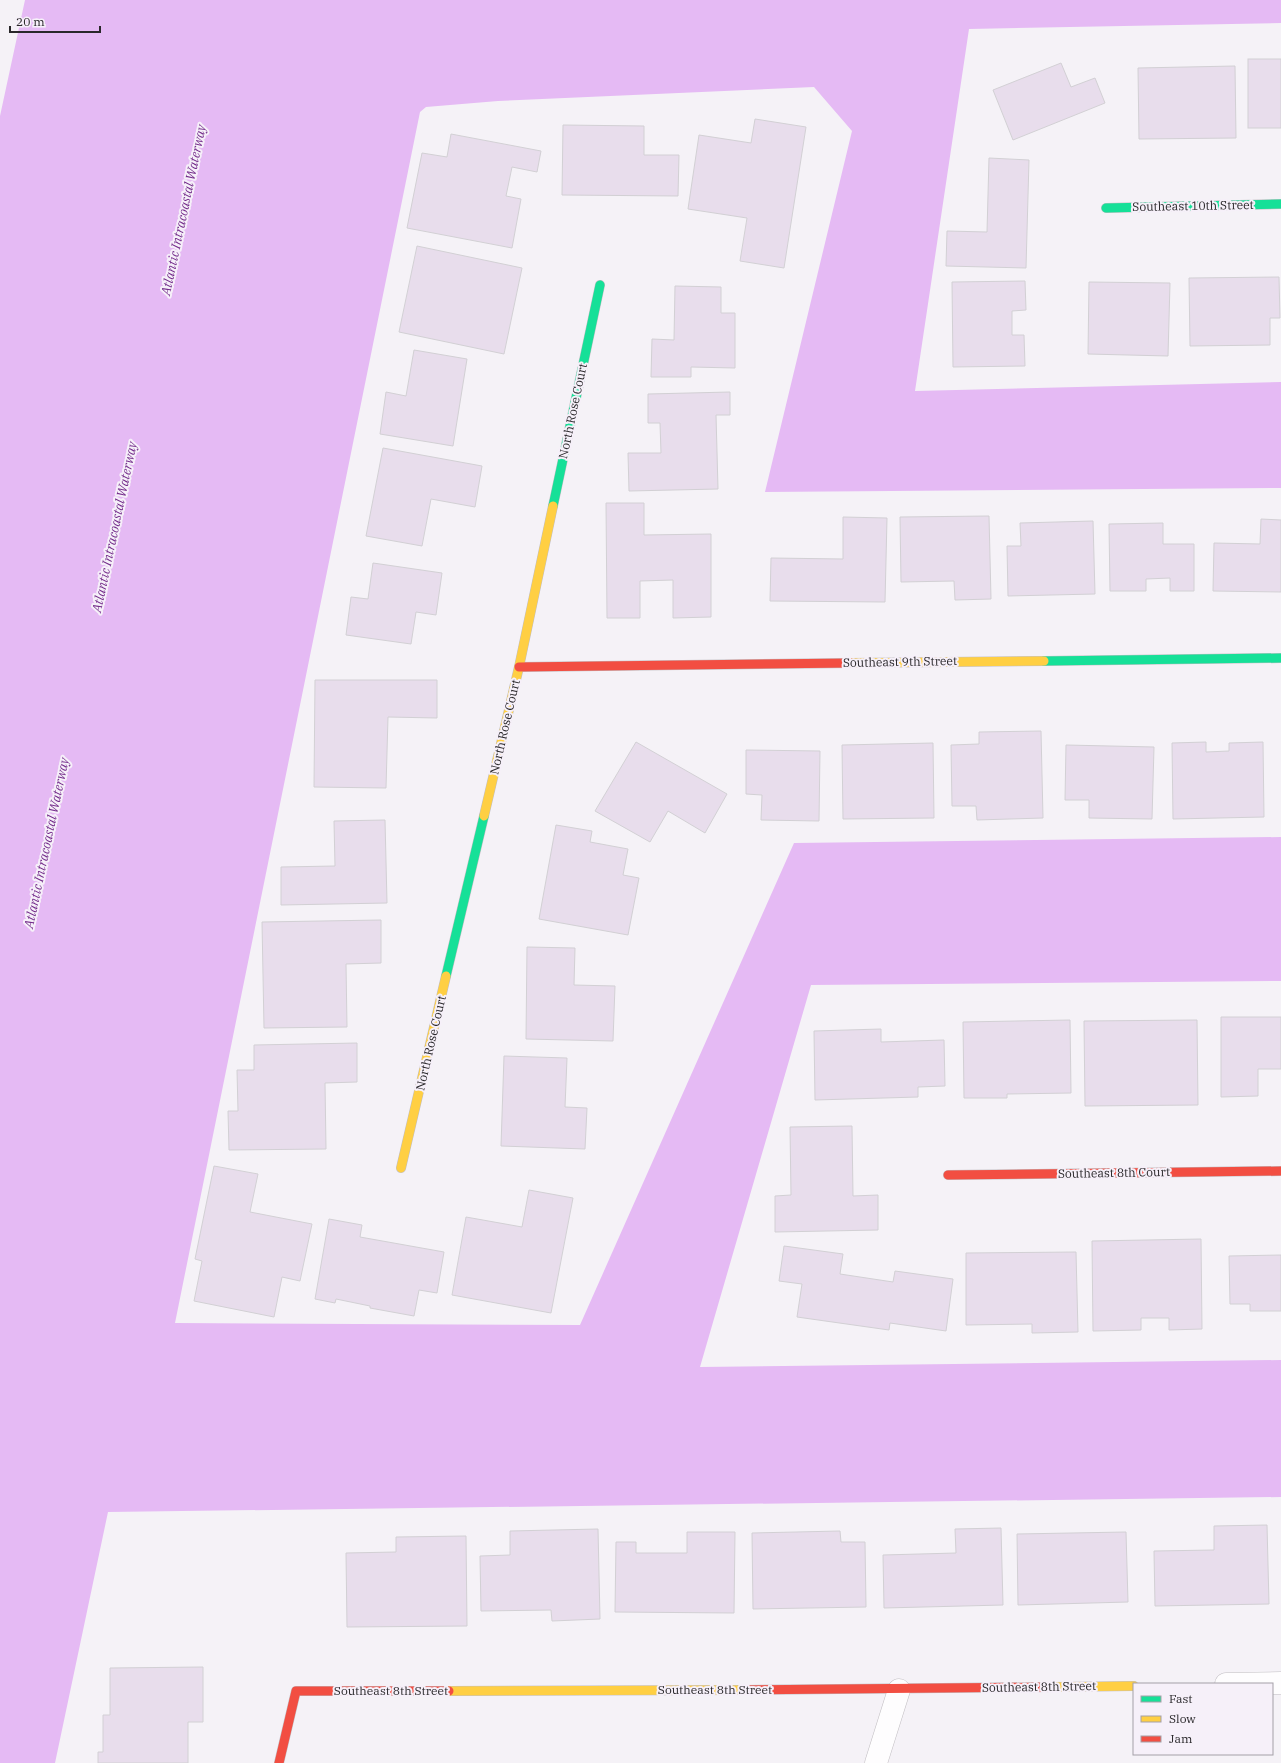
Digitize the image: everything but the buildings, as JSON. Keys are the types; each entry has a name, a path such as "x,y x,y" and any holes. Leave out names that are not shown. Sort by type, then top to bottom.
{"street":[{"name":"Southeast 10th Street","path":"1106,208 1281,204"},
{"name":"North Rose Court","path":"401,1168 519,667 600,285"},
{"name":"Southeast 9th Street","path":"519,667 1281,658"},
{"name":"Southeast 8th Court","path":"948,1175 1281,1171"},
{"name":"Southeast 8th Street","path":"279,1763 296,1691 899,1690 1133,1686"},
{"path":"876,1763 899,1690"}],"water":[{"name":"Atlantic Intracoastal Waterway","path":"25,0 1281,0 1281,23 969,29 915,391 1281,382 1281,488 765,492 852,131 814,87 498,101 426,107 420,112 175,1323 580,1325 794,843 1281,837 1281,981 811,985 700,1367 1281,1360 1281,1497 108,1512 55,1763 0,1763 0,116"}],"traffic: fast":[{"path":"1106,208 1281,204"},
{"path":"553,506 600,285"},
{"path":"1044,661 1281,658"},
{"path":"446,976 484,816"}],"traffic: slow":[{"path":"484,816 519,667 553,506"},
{"path":"851,663 1044,661"},
{"path":"401,1168 446,976"},
{"path":"1055,1687 1133,1686"},
{"path":"449,1691 746,1690"}],"traffic: jam":[{"path":"519,667 851,663"},
{"path":"948,1175 1281,1171"},
{"path":"746,1690 1055,1687"},
{"path":"279,1763 296,1691 449,1691"}]}
